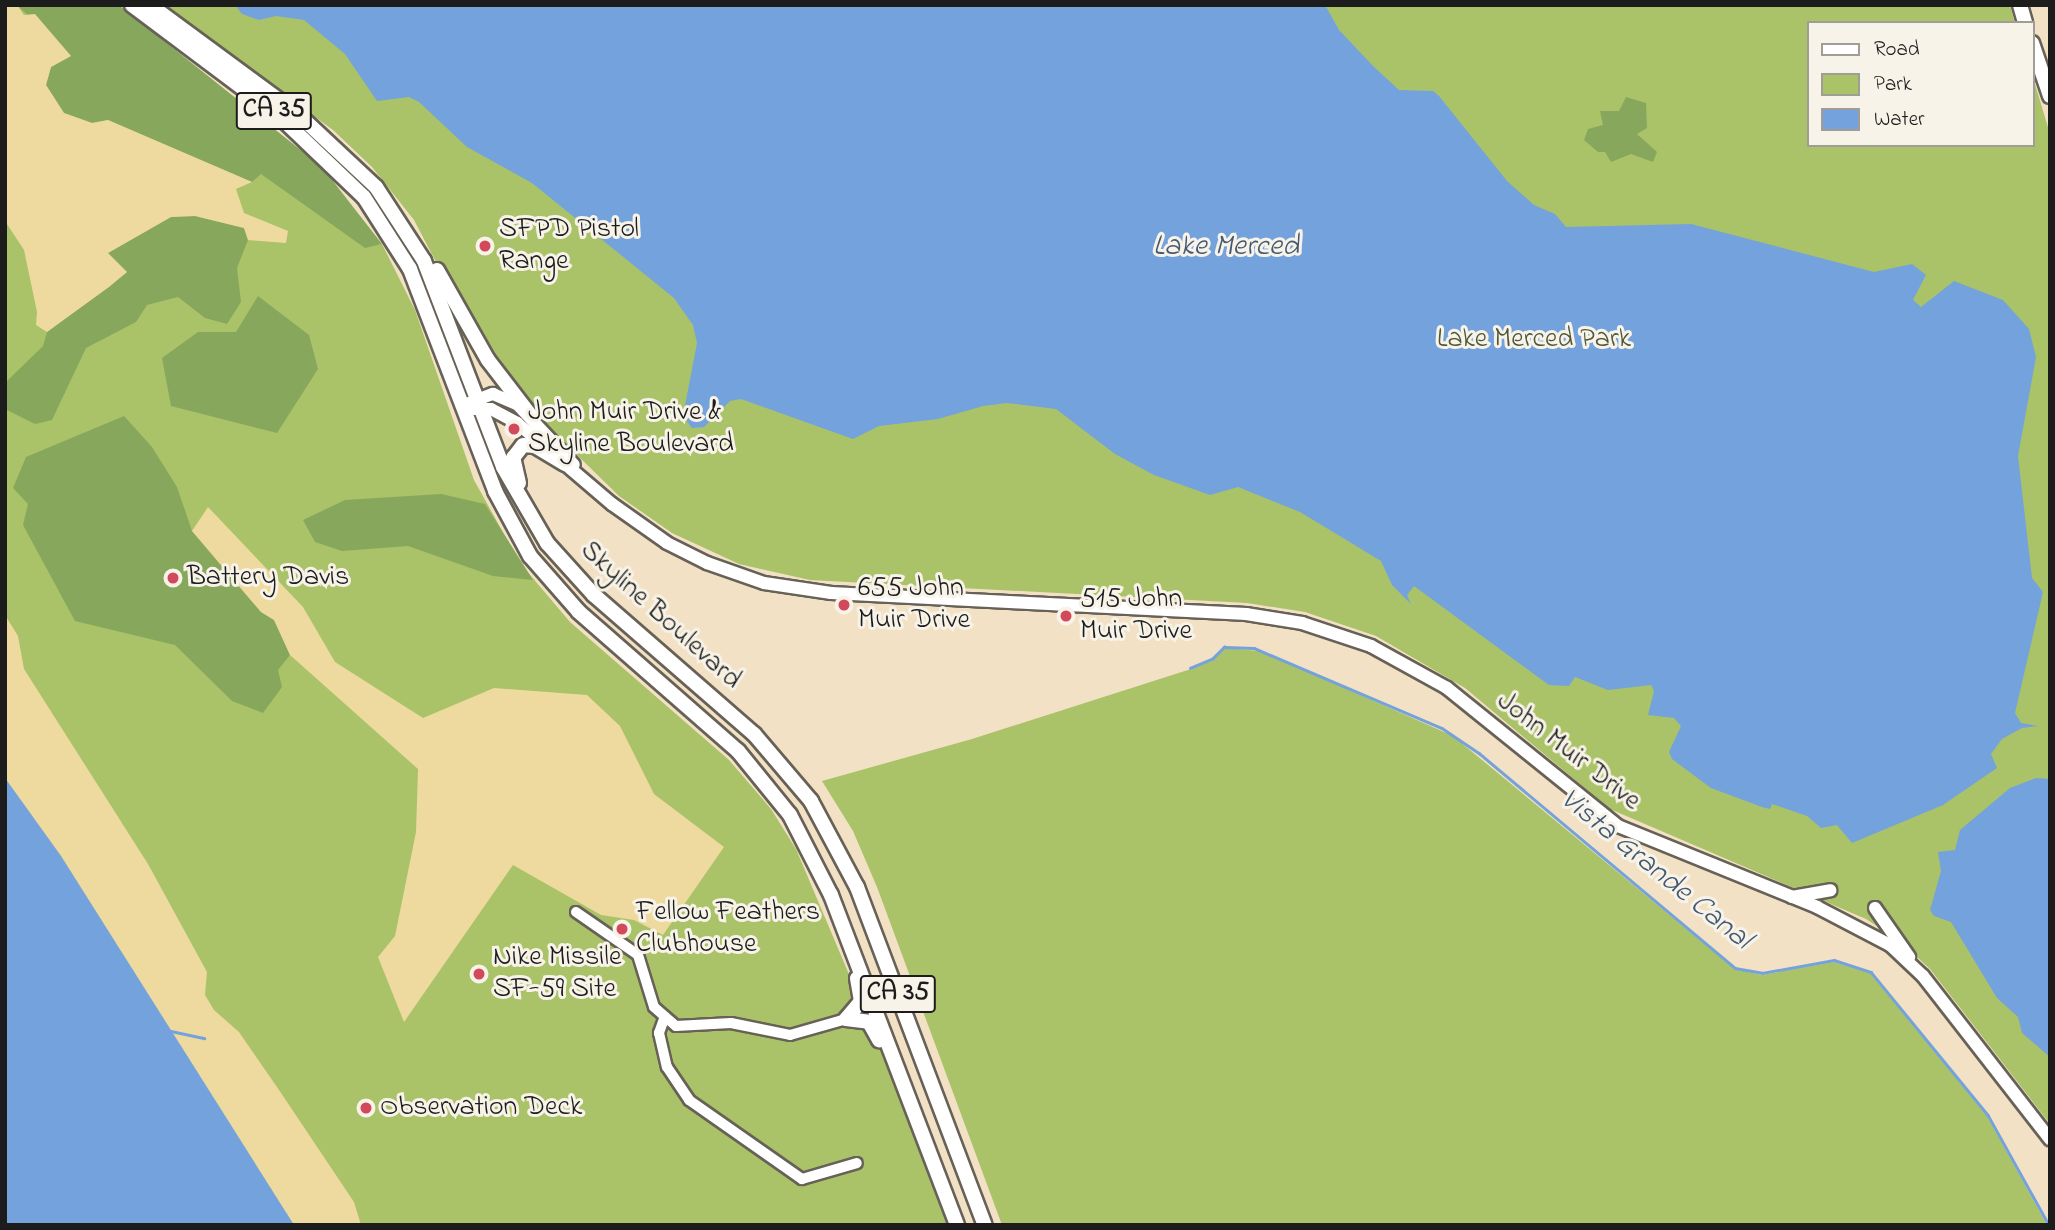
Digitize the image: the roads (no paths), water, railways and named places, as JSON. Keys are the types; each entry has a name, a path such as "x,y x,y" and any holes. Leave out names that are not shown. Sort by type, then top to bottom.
{"main road":[{"name":"Skyline Boulevard","path":"132,5 277,114 363,197 410,269 503,508 530,556 579,612 726,739 766,782 815,858 957,1225"},
{"name":"Skyline Boulevard","path":"150,5 313,127 364,174 397,215 432,277 479,403 528,514 578,579 754,734 821,816 857,887 985,1225"},
{"path":"2034,49 2050,96"},
{"path":"397,215 425,248 488,360 531,416"},
{"path":"528,514 514,468 516,451 530,444 565,464"},
{"path":"846,1019 861,1001 855,956"},
{"path":"846,1019 869,1022 907,1092"}],"street":[{"name":"John Muir Drive","path":"463,407 505,398 531,416 578,472 619,510 667,543 721,569 779,586 831,593 1233,612 1289,620 1344,635 1397,658 1447,688 1618,827 1871,932 1914,966 2050,1139"},
{"name":"John Muir Drive","path":"479,403 517,423 578,472"},
{"path":"1792,897 1830,890"},
{"path":"1875,908 1914,966"},
{"path":"576,912 638,956 654,1007 664,1019 682,1027 731,1023 790,1035 846,1019"},
{"path":"664,1019 659,1033 667,1067 689,1100 802,1178 857,1163"}],"water":[{"name":"Lake Merced","path":"235,5 1325,5 1339,30 1374,67 1399,90 1433,91 1439,96 1507,181 1534,205 1555,214 1566,227 1691,224 1874,272 1912,264 1926,275 1913,300 1921,307 1954,281 2003,300 2029,329 2036,357 2018,456 2032,578 2043,592 2015,713 2021,723 2038,726 2022,728 2002,739 1991,754 1997,768 1943,805 1852,843 1837,825 1821,828 1807,816 1772,804 1770,809 1762,807 1711,788 1672,759 1669,752 1681,726 1674,718 1648,715 1654,691 1651,685 1608,690 1575,677 1569,686 1549,685 1414,586 1407,595 1411,604 1392,585 1381,561 1300,512 1238,487 1210,495 1154,475 1115,454 1056,409 1007,403 983,406 938,419 879,426 853,439 741,399 730,401 704,427 692,428 683,416 697,343 693,325 674,298 532,183 467,147 419,102 409,97 377,101 345,54 304,20 276,16 259,20 242,14"},
{"path":"5,778 61,856 294,1225 5,1225"},
{"path":"2036,778 2050,779 2050,1057 2022,1033 2018,1017 1997,998 1951,922 1934,916 1930,910 1941,871 1938,852 1955,850 1960,830 2010,788"}],"waterway":[{"name":"Vista Grande Canal","path":"1190,668 1213,658 1224,647 1254,648 1442,728 1479,753 1735,968 1762,973 1834,960 1871,972 1988,1115 2049,1225"},
{"name":"Vista Grande Canal","path":"171,1031 204,1038"}],"place":[{"name":"SFPD Pistol Range","path":"485,246"},
{"name":"John Muir Drive & Skyline Boulevard","path":"514,429"},
{"name":"Battery Davis","path":"173,578"},
{"name":"655 John Muir Drive","path":"844,605"},
{"name":"515 John Muir Drive","path":"1066,616"},
{"name":"Fellow Feathers Clubhouse","path":"622,929"},
{"name":"Nike Missile SF-59 Site","path":"479,974"},
{"name":"Observation Deck","path":"366,1108"}],"park label":[{"name":"Lake Merced Park","path":"1534,340"}]}
